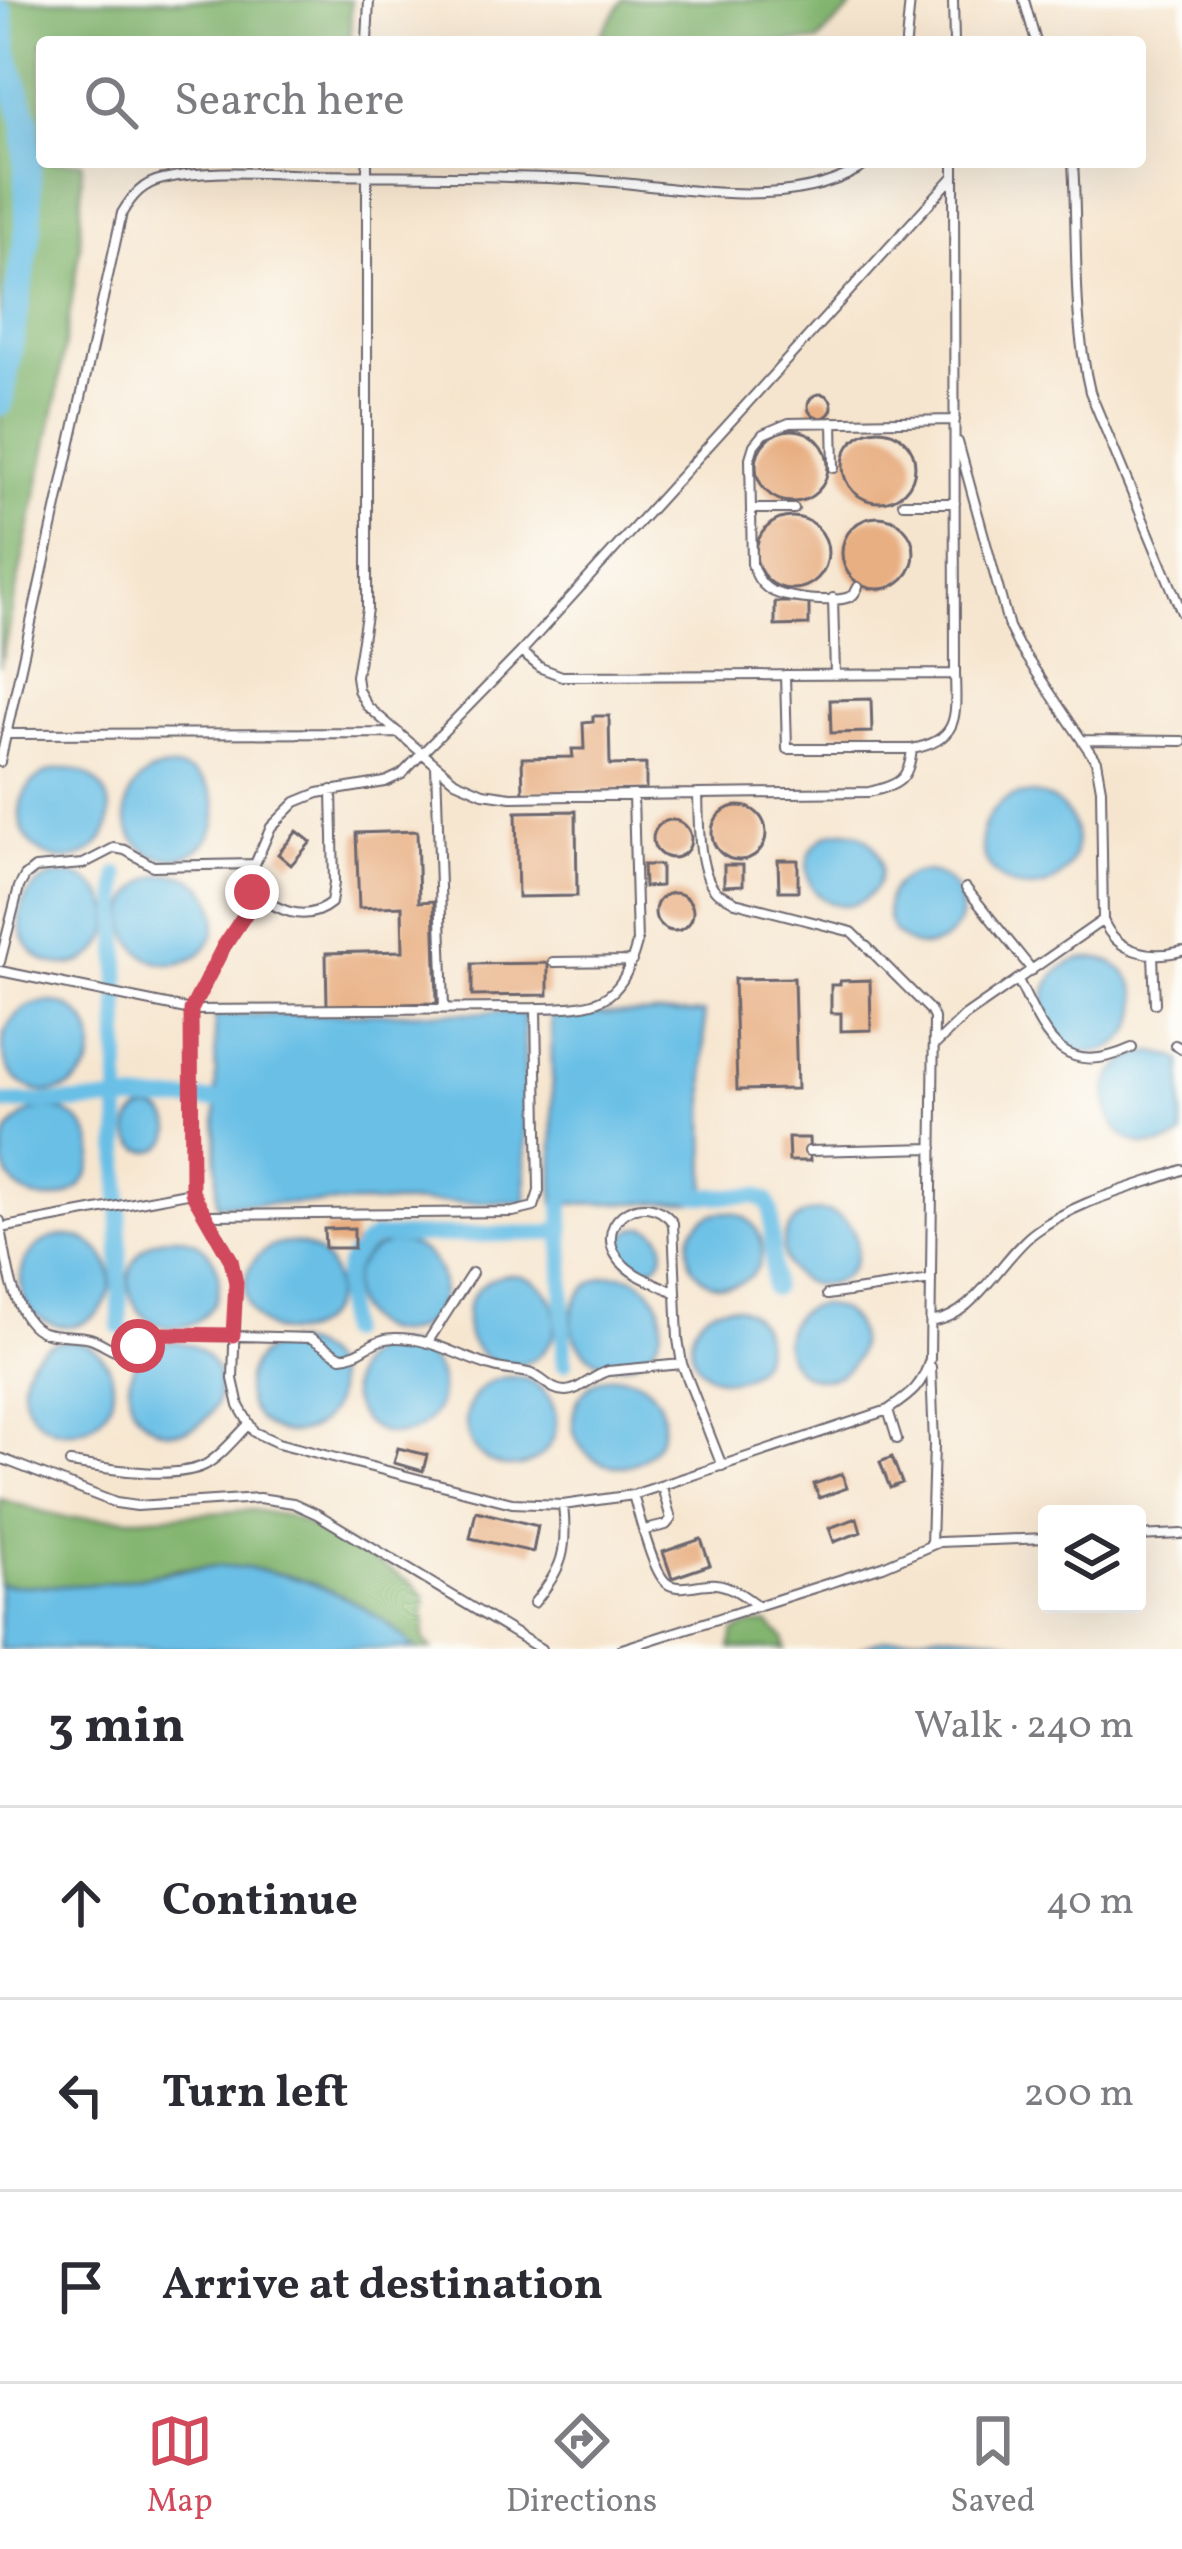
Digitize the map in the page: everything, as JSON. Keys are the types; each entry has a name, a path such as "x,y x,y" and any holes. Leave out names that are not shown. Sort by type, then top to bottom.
{"lane":[{"path":"367,36 369,0"},
{"path":"907,36 910,0"},
{"path":"953,0 954,36"},
{"path":"1024,0 1034,36"},
{"path":"367,168 367,609 356,676 367,706 455,781 497,795 869,792 902,779 910,770 912,749"},
{"path":"0,762 122,213 144,186 195,175 367,176 573,179 776,194 816,187 860,168"},
{"path":"785,675 787,749 912,749 945,738 952,725 956,711 954,168"},
{"path":"1073,168 1079,326 1090,392 1182,613"},
{"path":"931,1359 924,1379 888,1410 633,1496 526,1506 278,1444 248,1425 235,1393 236,1283 231,1260 192,1192 191,1010 246,913 255,864 271,827 296,802 402,775 521,652 954,176"},
{"path":"833,422 834,468"},
{"path":"858,586 850,597 794,599 765,587 752,564 750,458 754,445 763,434 789,423 955,424"},
{"path":"955,424 1010,627 1096,761 1106,929 1121,944 1142,954 1182,951"},
{"path":"903,503 955,503"},
{"path":"751,509 794,509"},
{"path":"833,598 835,675"},
{"path":"521,652 541,668 562,676 956,674"},
{"path":"6,734 399,733"},
{"path":"1083,740 1182,742"},
{"path":"436,765 444,1008"},
{"path":"252,892 292,913 320,911 331,903 332,790"},
{"path":"698,794 702,857 718,893 736,902 852,932 934,1018 931,1545"},
{"path":"255,864 153,866 114,848 82,864 35,868 19,887 0,967 191,1010 593,1005 610,995 632,961 638,922 633,795"},
{"path":"966,887 1032,970"},
{"path":"934,1046 965,1016 1103,920"},
{"path":"1153,955 1154,1003"},
{"path":"553,962 632,961"},
{"path":"1018,980 1045,1035 1064,1052 1092,1059 1132,1048"},
{"path":"206,1215 513,1212 534,1207 539,1191 536,1008"},
{"path":"809,1151 933,1148"},
{"path":"931,1322 954,1317 1014,1250 1053,1220 1182,1171"},
{"path":"192,1192 1,1225 26,1321 44,1333 93,1338 124,1353 163,1334 311,1338 341,1357 359,1353 371,1342 395,1338 535,1376 567,1391 608,1371 682,1364"},
{"path":"675,1292 629,1270 619,1260 610,1236 613,1225 629,1209 655,1208 673,1223 682,1364 722,1466"},
{"path":"427,1343 472,1274"},
{"path":"827,1295 931,1280"},
{"path":"888,1410 897,1439"},
{"path":"70,1462 141,1472 200,1467 248,1425"},
{"path":"0,1458 137,1507 259,1498 293,1503 541,1649"},
{"path":"645,1530 670,1522 662,1486"},
{"path":"633,1496 659,1573 669,1585 729,1587 758,1606"},
{"path":"534,1603 564,1555 563,1505"},
{"path":"1146,1536 1182,1534"},
{"path":"622,1649 883,1566 931,1545 1038,1538"}],"green space":[{"path":"0,0 351,0 350,36 36,36 36,168 82,168 80,246 56,401 0,667"},
{"path":"623,0 857,0 824,36 600,36"},
{"path":"0,1499 65,1518 253,1510 289,1516 411,1583 425,1597 424,1640 432,1649 415,1649 366,1609 339,1594 248,1568 185,1568 90,1584 0,1585"},
{"path":"768,1623 783,1638 785,1649 730,1648 734,1632"}],"water":[{"path":"171,768 188,771 203,781 213,796 213,830 203,845 188,855 171,858 154,855 139,845 129,830 126,813 129,796 139,781 154,771"},
{"path":"65,769 82,772 97,782 107,797 107,831 97,846 82,856 65,859 48,856 33,846 23,831 20,814 23,797 33,782 48,772"},
{"path":"1029,794 1047,797 1062,808 1073,823 1073,859 1062,874 1047,885 1029,888 1011,885 996,874 985,859 982,841 985,823 996,808 1011,797"},
{"path":"844,831 858,833 870,842 879,854 879,882 870,894 858,903 844,905 830,903 818,894 809,882 807,868 809,854 818,842 830,833"},
{"path":"924,872 938,874 950,883 959,895 959,923 950,935 938,944 924,946 910,944 898,935 889,923 887,909 889,895 898,883 910,874"},
{"path":"171,874 188,877 203,887 213,902 213,936 203,951 188,961 171,964 154,961 139,951 129,936 126,919 129,902 139,887 154,877"},
{"path":"65,875 82,878 97,888 107,903 107,937 97,952 82,962 65,965 48,962 33,952 23,937 20,920 23,903 33,888 48,878"},
{"path":"1091,958 1109,961 1124,972 1135,987 1135,1023 1124,1038 1109,1049 1091,1052 1073,1049 1058,1038 1047,1023 1044,1005 1047,987 1058,972 1073,961"},
{"path":"48,1002 65,1005 80,1015 90,1030 90,1064 80,1079 65,1089 48,1092 31,1089 16,1079 6,1064 3,1047 6,1030 16,1015 31,1005"},
{"path":"524,1012 526,1202 217,1204 215,1015"},
{"path":"704,1013 706,1192 698,1192 698,1202 554,1204 551,1015"},
{"path":"1153,1052 1182,1061 1182,1137 1156,1146 1135,1142 1119,1131 1109,1114 1107,1094 1113,1075 1128,1060"},
{"path":"48,1109 65,1112 80,1122 90,1137 90,1171 80,1186 65,1196 48,1199 31,1196 16,1186 6,1171 3,1154 6,1137 16,1122 31,1112"},
{"path":"150,1109 165,1115 171,1130 165,1145 150,1151 135,1145 129,1130 135,1115"},
{"path":"820,1211 834,1213 846,1222 855,1234 855,1262 846,1274 834,1283 820,1285 806,1283 794,1274 785,1262 783,1248 785,1234 794,1222 806,1213"},
{"path":"725,1212 739,1214 751,1223 760,1235 760,1263 751,1275 739,1284 725,1286 711,1284 699,1275 690,1263 688,1249 690,1235 699,1223 711,1214"},
{"path":"643,1227 658,1233 664,1248 658,1263 643,1269 628,1263 622,1248 628,1233"},
{"path":"66,1236 83,1239 98,1249 108,1264 108,1298 98,1313 83,1323 66,1326 49,1323 34,1313 24,1298 21,1281 24,1264 34,1249 49,1239"},
{"path":"174,1237 191,1240 206,1250 216,1265 216,1299 206,1314 191,1324 174,1327 157,1324 142,1314 132,1299 129,1282 132,1265 142,1250 157,1240"},
{"path":"290,1243 307,1246 322,1256 332,1271 332,1305 322,1320 307,1330 290,1333 273,1330 258,1320 248,1305 245,1288 248,1271 258,1256 273,1246"},
{"path":"397,1243 414,1246 429,1256 439,1271 439,1305 429,1320 414,1330 397,1333 380,1330 365,1320 355,1305 352,1288 355,1271 365,1256 380,1246"},
{"path":"511,1275 528,1278 543,1288 553,1303 553,1337 543,1352 528,1362 511,1365 494,1362 479,1352 469,1337 466,1320 469,1303 479,1288 494,1278"},
{"path":"617,1275 634,1278 649,1288 659,1303 659,1337 649,1352 634,1362 617,1365 600,1362 585,1352 575,1337 572,1320 575,1303 585,1288 600,1278"},
{"path":"822,1305 836,1307 848,1316 857,1328 857,1356 848,1368 836,1377 822,1379 808,1377 796,1368 787,1356 785,1342 787,1328 796,1316 808,1307"},
{"path":"728,1306 742,1308 754,1317 763,1329 763,1357 754,1369 742,1378 728,1380 714,1378 702,1369 693,1357 691,1343 693,1329 702,1317 714,1308"},
{"path":"68,1341 85,1344 100,1354 110,1369 110,1403 100,1418 85,1428 68,1431 51,1428 36,1418 26,1403 23,1386 26,1369 36,1354 51,1344"},
{"path":"174,1342 191,1345 206,1355 216,1370 216,1404 206,1419 191,1429 174,1432 157,1429 142,1419 132,1404 129,1387 132,1370 142,1355 157,1345"},
{"path":"291,1343 308,1346 323,1356 333,1371 333,1405 323,1420 308,1430 291,1433 274,1430 259,1420 249,1405 246,1388 249,1371 259,1356 274,1346"},
{"path":"396,1344 413,1347 428,1357 438,1372 438,1406 428,1421 413,1431 396,1434 379,1431 364,1421 354,1406 351,1389 354,1372 364,1357 379,1347"},
{"path":"618,1376 635,1379 650,1389 660,1404 660,1438 650,1453 635,1463 618,1466 601,1463 586,1453 576,1438 573,1421 576,1404 586,1389 601,1379"},
{"path":"511,1377 528,1380 543,1390 553,1405 553,1439 543,1454 528,1464 511,1467 494,1464 479,1454 469,1439 466,1422 469,1405 479,1390 494,1380"},
{"path":"222,1566 276,1574 327,1590 374,1614 415,1649 0,1649 0,1585 94,1584"},
{"path":"940,1633 993,1637 1032,1649 858,1649 882,1640"}],"building":[{"path":"820,394 832,406 820,418 808,406"},
{"path":"792,430 817,441 828,466 817,491 792,502 767,491 756,466 767,441"},
{"path":"879,430 904,441 915,466 904,491 879,502 854,491 843,466 854,441"},
{"path":"792,517 817,528 828,553 817,578 792,589 767,578 756,553 767,528"},
{"path":"878,517 903,528 914,553 903,578 878,589 853,578 842,553 853,528"},
{"path":"775,602 809,602 809,625 775,626"},
{"path":"871,699 872,732 831,733 830,700"},
{"path":"593,716 609,716 610,765 646,764 646,790 523,793 522,758 573,757 572,749 584,749 583,723 593,722"},
{"path":"739,806 758,814 766,833 758,852 739,860 720,852 712,833 720,814"},
{"path":"576,811 577,896 518,897 516,812"},
{"path":"672,820 685,826 691,839 685,852 672,858 659,852 653,839 659,826"},
{"path":"297,831 311,842 291,865 278,854"},
{"path":"417,831 419,902 434,901 437,1003 327,1006 326,953 403,951 402,906 359,908 356,833"},
{"path":"778,860 798,860 798,891 779,891"},
{"path":"643,865 661,865 661,886 644,887"},
{"path":"724,865 743,865 743,885 724,886"},
{"path":"674,893 687,899 693,912 687,925 674,931 661,925 655,912 661,899"},
{"path":"548,963 548,995 472,996 472,964"},
{"path":"794,978 797,1089 737,1090 734,979"},
{"path":"870,980 871,1030 841,1031 841,1013 831,1013 831,985"},
{"path":"788,1138 809,1138 810,1161 789,1161"},
{"path":"354,1228 354,1248 325,1248 324,1229"},
{"path":"398,1448 427,1455 423,1471 394,1463"},
{"path":"892,1457 902,1483 890,1488 880,1462"},
{"path":"842,1474 847,1488 819,1498 814,1484"},
{"path":"476,1511 538,1526 533,1552 470,1538"},
{"path":"857,1518 861,1532 834,1542 829,1528"},
{"path":"701,1539 710,1565 672,1578 663,1552"}],"waterway":[{"path":"0,13 4,52 26,123 29,226 0,402"},
{"path":"118,875 120,1327"},
{"path":"3,1103 216,1100"},
{"path":"697,1196 755,1196 767,1201 773,1288"},
{"path":"562,1204 564,1363"},
{"path":"345,1332 348,1267 353,1256 375,1237 550,1233 563,1227"}],"route":[{"path":"138,1346 163,1334 233,1335 236,1283 231,1260 192,1192 191,1010 246,913 252,892"}]}
